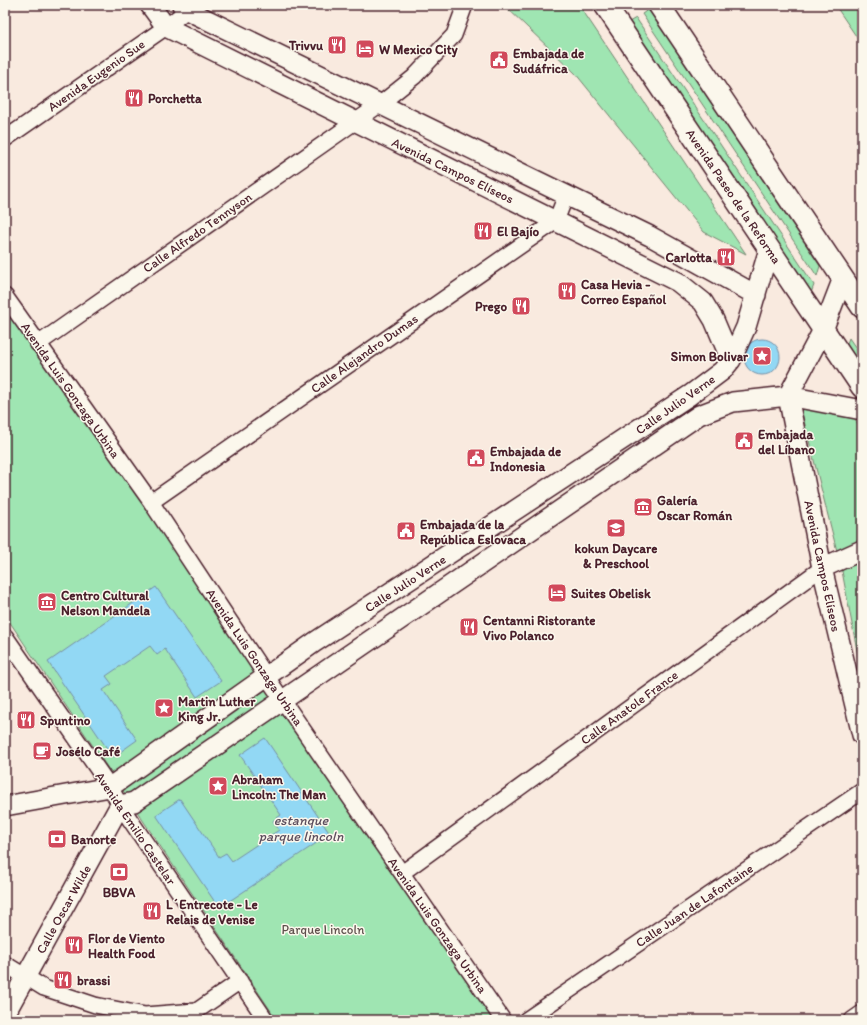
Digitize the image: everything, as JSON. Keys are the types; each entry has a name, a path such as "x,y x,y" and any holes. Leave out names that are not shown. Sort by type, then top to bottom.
{"main road":[{"name":"Avenida Paseo de la Reforma","path":"605,5 862,387"},
{"path":"659,5 862,307"}],"street":[{"name":"Avenida Campos Elíseos","path":"150,5 166,27 678,282 703,302 714,320 731,360"},
{"name":"Calle Alfredo Tennyson","path":"38,344 379,105 414,77 454,35 465,5"},
{"name":"Avenida Campos Elíseos","path":"184,8 379,105 650,236 756,295"},
{"name":"Avenida Eugenio Sue","path":"5,139 166,27 184,8"},
{"path":"556,221 566,195"},
{"name":"Calle Alejandro Dumas","path":"151,502 556,221"},
{"name":"Calle Julio Verne","path":"5,806 110,787 315,642 690,396 722,371 731,360 746,327 769,249"},
{"path":"788,396 824,330 843,278"},
{"name":"Avenida Luis Gonzaga Urbina","path":"5,296 151,502 266,676 503,1020"},
{"name":"Avenida Campos Elíseos","path":"788,396 822,568 862,735"},
{"name":"Calle Julio Verne","path":"120,805 134,802 699,415 733,402 788,396 862,410"},
{"name":"Calle Anatole France","path":"402,874 822,568 862,550"},
{"name":"Avenida Emilio Castelar","path":"5,636 110,787 120,805 266,1020"},
{"path":"315,642 313,651 315,660 325,666 333,666"},
{"name":"Calle Juan de Lafontaine","path":"526,1020 862,791"},
{"name":"Calle Oscar Wilde","path":"5,1014 120,805"},
{"path":"5,964 44,988 95,1005 145,1015 190,1016 240,981"},
{"path":"852,1020 862,1013"}],"green space":[{"path":"504,5 579,5 746,254 704,232 575,73"},
{"path":"835,5 862,5 862,45"},
{"path":"649,9 820,266 817,276 642,14"},
{"path":"636,18 814,285 811,293 629,22"},
{"name":"Parque Lincoln","path":"5,305 142,502 493,1020 277,1020 5,615"},
{"path":"849,338 862,357 862,370 846,346"},
{"path":"800,405 851,413 862,430 862,677 842,571"}],"water":[{"path":"762,339 775,344 780,357 775,370 762,375 749,370 744,357 749,344"},
{"path":"156,587 221,681 197,697 165,649 157,655 150,646 106,676 112,684 103,690 137,740 113,757 48,662"},
{"name":"estanque parque lincoln","path":"265,738 330,834 219,908 156,815 180,799 219,857 226,853 232,861 279,830 273,821 281,815 240,755"}],"place":[{"name":"Trivvu","path":"337,45"},
{"name":"W Mexico City","path":"365,49"},
{"name":"Embajada de Sudáfrica","path":"499,60"},
{"name":"Porchetta","path":"134,98"},
{"name":"El Bajío","path":"483,231"},
{"name":"Carlotta","path":"726,257"},
{"name":"Casa Hevia - Correo Español","path":"567,291"},
{"name":"Prego","path":"521,306"},
{"name":"Simon Bolivar","path":"762,356"},
{"name":"Embajada del Líbano","path":"744,441"},
{"name":"Embajada de Indonesia","path":"476,458"},
{"name":"Galería Oscar Román","path":"643,507"},
{"name":"kokun Daycare & Preschool","path":"616,528"},
{"name":"Embajada de la República Eslovaca","path":"406,531"},
{"name":"Suites Obelisk","path":"557,593"},
{"name":"Centro Cultural Nelson Mandela","path":"47,602"},
{"name":"Centanni Ristorante Vivo Polanco","path":"469,627"},
{"name":"Martin Luther King Jr.","path":"164,708"},
{"name":"Spuntino","path":"26,720"},
{"name":"Josélo Café","path":"42,751"},
{"name":"Abraham Lincoln: The Man","path":"218,786"},
{"name":"Banorte","path":"57,839"},
{"name":"BBVA","path":"119,872"},
{"name":"L´Entrecote - Le Relais de Venise","path":"152,911"},
{"name":"Flor de Viento Health Food","path":"74,945"},
{"name":"brassi","path":"63,980"}]}
